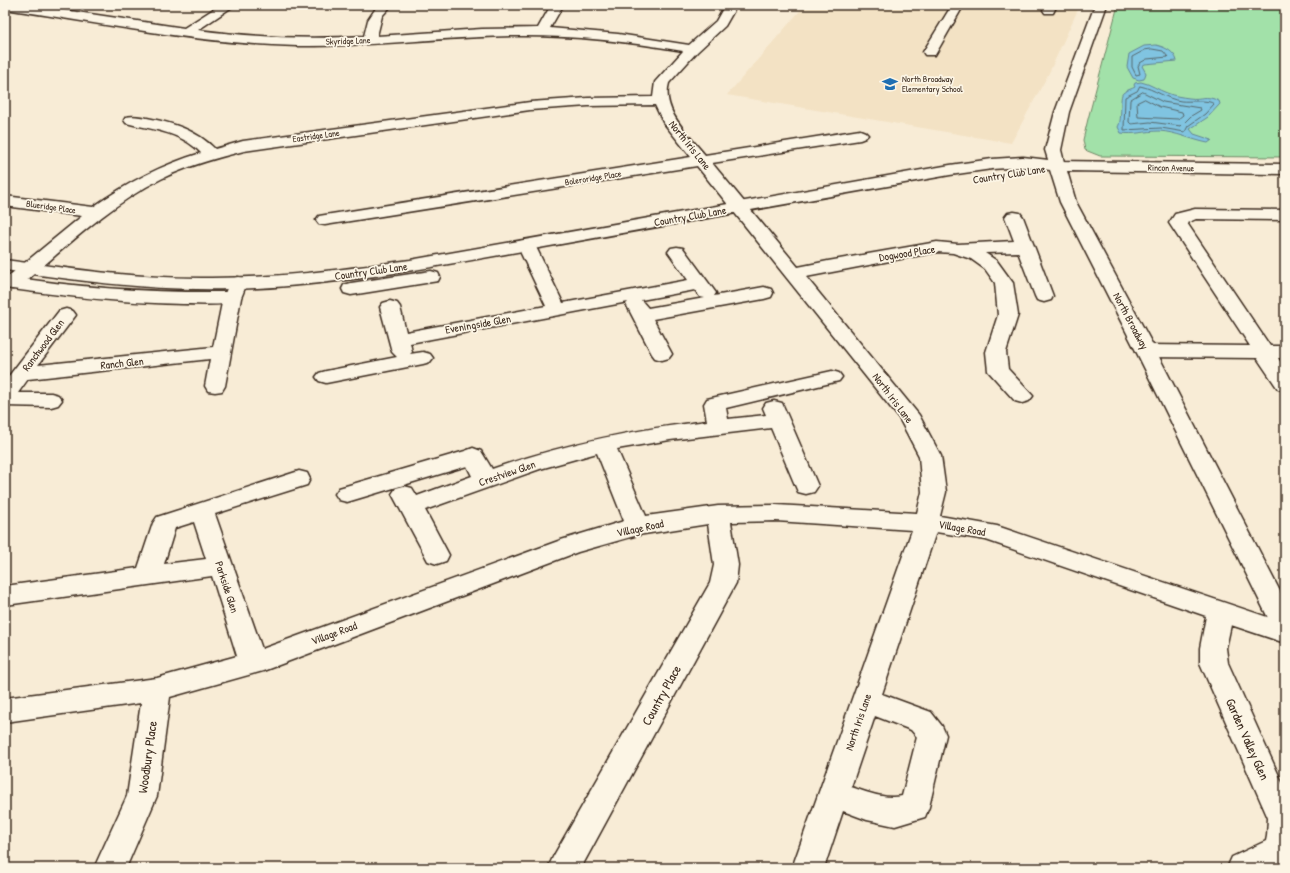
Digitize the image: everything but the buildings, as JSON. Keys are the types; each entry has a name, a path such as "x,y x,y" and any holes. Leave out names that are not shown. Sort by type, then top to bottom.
{"street":[{"name":"Skyridge Lane","path":"5,5 228,38 275,41 370,40 500,32 544,32 596,34 651,41 692,49"},
{"path":"186,32 229,5"},
{"path":"370,40 373,20 380,9 386,5"},
{"path":"544,32 544,28 556,7 559,5"},
{"path":"660,101 659,88 662,82 692,49 721,23 731,5"},
{"name":"North Broadway","path":"1101,5 1062,112 1054,150 1057,166 1068,202 1146,351 1285,626"},
{"path":"930,52 956,8"},
{"name":"Eastridge Lane","path":"8,283 30,269 97,214 124,194 155,175 183,163 211,154 243,146 530,106 588,102 660,101"},
{"name":"North Iris Lane","path":"660,101 668,119 908,415 930,456 934,492 927,522 808,868"},
{"path":"131,120 183,132 201,143 211,154"},
{"name":"Boleroridge Place","path":"325,220 860,135"},
{"name":"Country Club Lane","path":"8,283 85,294 143,298 235,291 295,281 529,252 745,213 992,164 1023,162 1057,166"},
{"name":"Rincon Avenue","path":"1057,166 1285,169"},
{"name":"Blueridge Place","path":"5,201 97,214"},
{"path":"1285,215 1195,214 1181,218 1178,223 1285,384"},
{"path":"1014,217 1044,296"},
{"path":"955,248 1025,246"},
{"name":"Dogwood Place","path":"793,274 828,266 937,247 955,248 977,255 991,265 1004,283 1008,315 996,352 998,371 1022,396"},
{"path":"529,252 556,310"},
{"path":"677,252 714,302"},
{"name":"Country Club Lane","path":"5,265 101,279 172,283 235,291"},
{"name":"Eveningside Glen","path":"398,339 700,283"},
{"path":"215,386 235,291"},
{"path":"642,315 764,293"},
{"path":"632,296 662,354"},
{"path":"326,377 414,360 398,339 390,307"},
{"name":"Ranchwood Glen","path":"5,395 66,315"},
{"path":"1146,351 1285,352"},
{"name":"Ranch Glen","path":"22,373 221,352"},
{"path":"719,428 715,404 832,377"},
{"path":"767,392 806,486"},
{"path":"5,399 51,400"},
{"name":"Crestview Glen","path":"412,506 544,461 604,444 645,437 779,420"},
{"path":"604,444 638,526"},
{"path":"347,494 395,478 473,456 486,480"},
{"path":"395,478 412,506 437,555"},
{"path":"148,575 165,523 299,479"},
{"name":"Parkside Glen","path":"202,510 252,663"},
{"name":"Village Road","path":"5,710 157,688 252,663 570,546 638,526 718,514 776,513 927,522 988,532 1285,633"},
{"name":"Country Place","path":"564,868 723,583 726,565 718,514"},
{"path":"6,594 220,566"},
{"name":"Garden Valley Glen","path":"1220,611 1213,648 1214,663 1283,818 1283,836 1277,851 1243,868"},
{"name":"Woodbury Place","path":"110,868 142,796 157,688"},
{"path":"833,794 867,806 895,812 914,807 932,735 920,721 866,700"}],"shaded area":[{"name":"North Broadway Elementary School","path":"805,5 1080,5 1049,73 1011,143 727,95"}],"green space":[{"path":"1118,5 1285,5 1285,157 1100,156 1085,150 1083,140"}],"water":[{"path":"1156,45 1169,50 1177,61 1145,64 1142,66 1146,73 1144,79 1139,80 1133,78 1127,67 1129,54 1144,46"},
{"path":"1141,82 1175,96 1210,98 1219,101 1220,104 1208,117 1190,129 1194,134 1212,140 1208,143 1159,131 1131,134 1121,133 1118,127 1122,95 1124,92 1135,87 1135,83"}],"place":[{"name":"North Broadway Elementary School","path":"890,84"}]}
